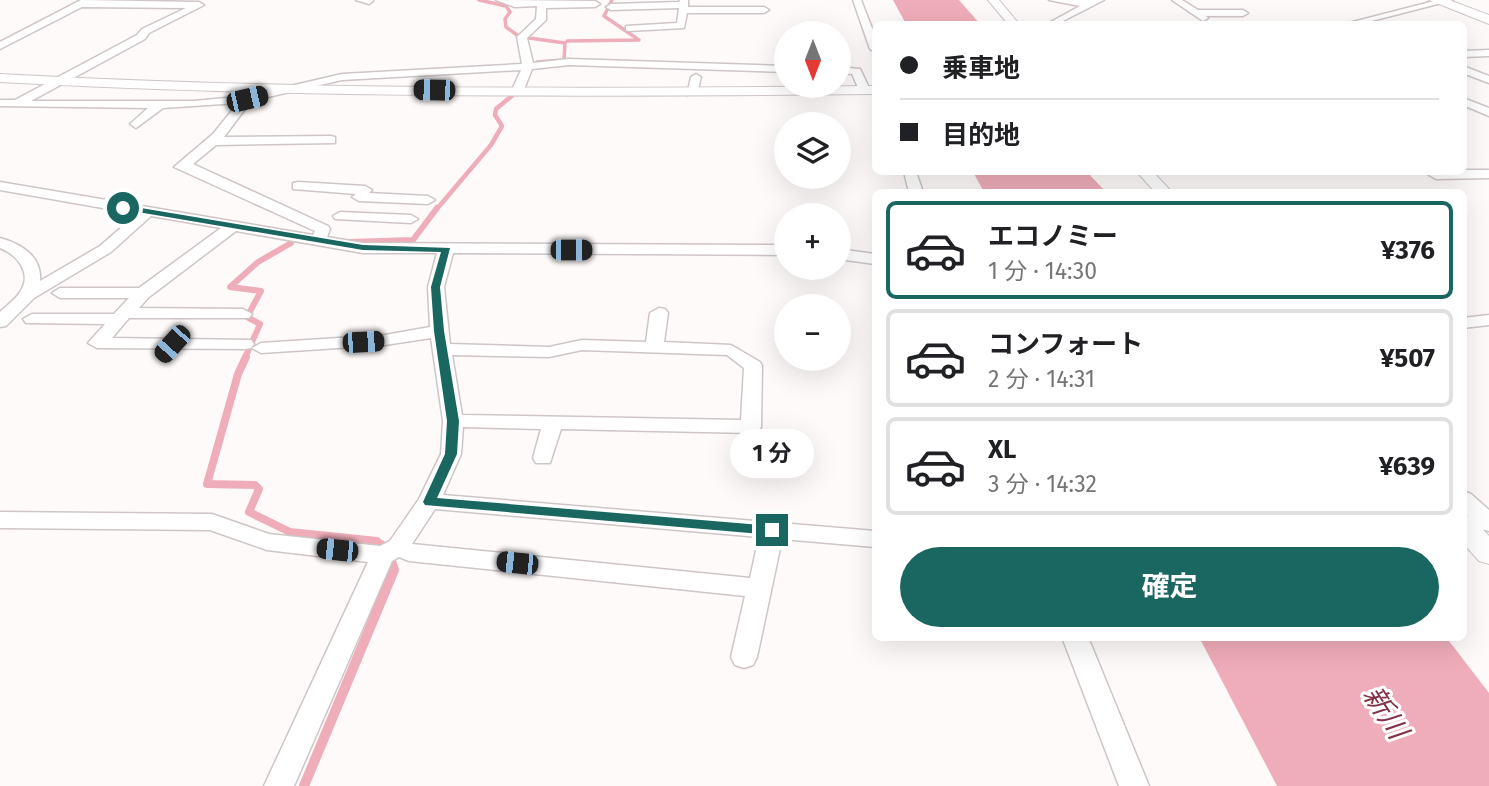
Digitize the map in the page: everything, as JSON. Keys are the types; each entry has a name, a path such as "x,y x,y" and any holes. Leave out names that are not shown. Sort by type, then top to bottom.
{"main road":[{"path":"1445,0 1489,14"},
{"path":"1445,0 1489,20"}],"street":[{"path":"360,0 369,1"},
{"path":"488,0 515,4 595,4"},
{"path":"857,0 872,41"},
{"path":"993,0 1011,21"},
{"path":"1053,0 1095,3"},
{"path":"1176,0 1208,21"},
{"path":"1362,21 1445,0"},
{"path":"0,46 84,2 202,3"},
{"path":"18,104 141,37 145,31 202,3"},
{"path":"517,92 528,66 522,37 541,20 542,3"},
{"path":"1057,21 1095,3"},
{"path":"611,7 764,10"},
{"path":"629,17 683,7"},
{"path":"629,28 681,26 683,7"},
{"path":"1194,13 1242,13"},
{"path":"1224,13 1239,21"},
{"path":"1483,53 1489,59"},
{"path":"0,103 212,103 247,99 342,77 482,71 528,66 774,69"},
{"path":"851,71 856,71 869,90"},
{"path":"1469,71 1489,72"},
{"path":"1469,71 1489,80"},
{"path":"1,78 194,86 517,92 869,90"},
{"path":"691,93 696,78"},
{"path":"176,104 194,86"},
{"path":"1476,89 1489,89"},
{"path":"247,99 233,122 181,167 189,167 318,234 363,248 774,250"},
{"path":"1467,102 1489,102"},
{"path":"1467,103 1489,112"},
{"path":"136,124 160,104"},
{"path":"213,141 331,140"},
{"path":"1467,174 1489,174"},
{"path":"1148,175 1161,189"},
{"path":"298,186 365,190 428,200"},
{"path":"0,187 232,226 318,234 334,222 365,190"},
{"path":"28,293 96,258 147,212"},
{"path":"340,216 411,219"},
{"path":"232,226 144,293 97,343 166,350 253,346 339,349 385,341 441,340 549,352 582,345 654,347 731,350 753,366 751,427 453,421"},
{"path":"0,243 12,246 24,255 33,269 34,281 28,293 0,322"},
{"path":"279,786 391,551 429,502 451,454 453,421 436,287 446,250"},
{"path":"851,256 872,259"},
{"path":"60,293 144,293"},
{"path":"32,319 243,313"},
{"path":"654,347 659,313"},
{"path":"1467,323 1489,320"},
{"path":"543,458 552,423"},
{"path":"429,502 872,539"},
{"path":"1467,503 1489,523"},
{"path":"0,520 212,522 267,542 409,552 759,588"},
{"path":"1467,529 1489,554"},
{"path":"744,657 772,530"},
{"path":"1077,641 1135,786"}],"water":[{"path":"893,0 959,0 977,21 904,21"},
{"path":"975,175 1090,175 1103,189 982,189"},
{"name":"新川","path":"1201,641 1449,641 1489,693 1489,786 1277,786"}],"waterway":[{"path":"479,0 506,6 510,12 505,19 506,27 517,35"},
{"path":"567,41 639,40 604,16 612,0"},
{"path":"529,38 565,43 564,60 537,62"},
{"path":"436,210 491,145 502,126 495,115 496,109 514,94"},
{"path":"349,242 413,240 437,208"},
{"path":"245,358 260,324 247,317 261,291 230,287 258,262 291,243"},
{"path":"246,357 238,374 207,484 255,485 259,489 249,512 290,532 377,541 388,552 394,570 304,786"}],"route":[{"path":"123,208 363,248 446,250 436,287 439,331 453,421 451,454 429,502 772,530"}]}
